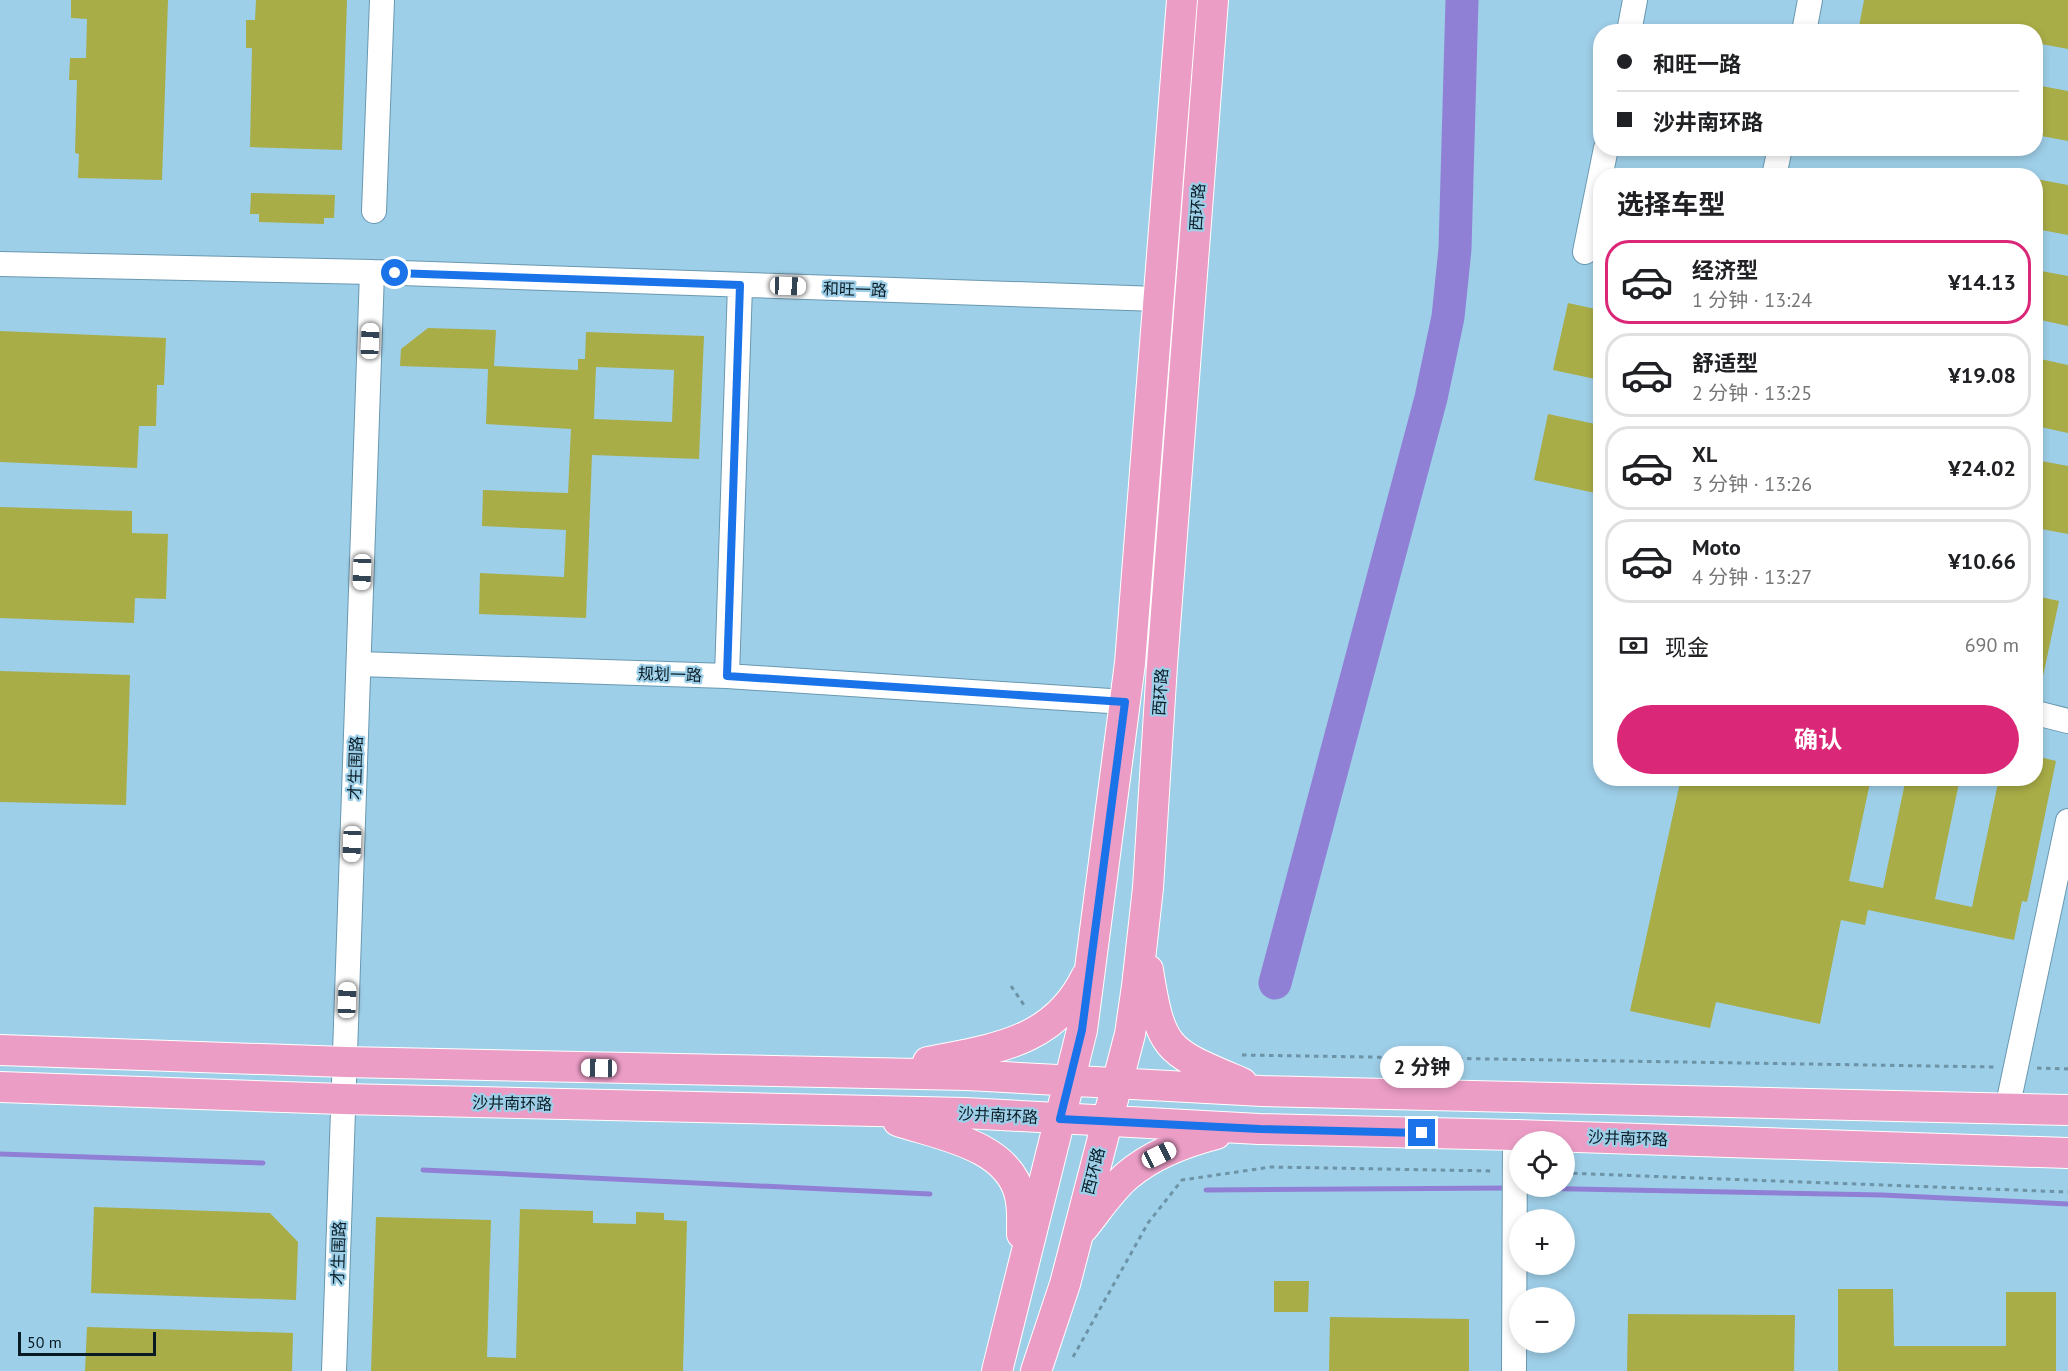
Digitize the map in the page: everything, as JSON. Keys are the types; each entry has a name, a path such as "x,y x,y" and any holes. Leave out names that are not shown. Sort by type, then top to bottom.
{"main road":[{"name":"西环路","path":"997,1371 1082,1030 1130,663 1182,0"},
{"name":"西环路","path":"1036,1371 1065,1284 1130,1034 1143,937 1214,0"},
{"path":"1143,937 1156,1020 1164,1036 1175,1050 1190,1061 1262,1091"},
{"path":"876,1073 1021,1040 1037,1032 1063,1011 1078,992 1089,971"},
{"path":"0,1050 345,1062 876,1073 1069,1080 1262,1091 2068,1110"},
{"name":"沙井南环路","path":"0,1087 343,1099 871,1111 1260,1129 1509,1135"},
{"path":"871,1111 979,1149 994,1156 1005,1167 1015,1180 1020,1195 1022,1273"},
{"path":"1077,1235 1126,1176 1159,1155 1217,1134 1260,1129"},
{"name":"沙井南环路","path":"1575,1137 2068,1153"}],"street":[{"path":"374,211 382,0"},
{"path":"1630,24 1635,0"},
{"path":"1806,24 1810,0"},
{"path":"1585,252 1593,212"},
{"name":"和旺一路","path":"0,264 372,272 1158,299"},
{"name":"才生围路","path":"334,1371 372,272"},
{"path":"727,676 740,285"},
{"name":"规划一路","path":"358,664 727,676 1125,702"},
{"path":"2043,715 2068,721"},
{"path":"2007,1109 2068,821"},
{"path":"1514,1371 1515,1197"}],"path":[{"path":"1011,986 1024,1005"},
{"path":"1238,1055 2068,1069"},
{"path":"1073,1357 1148,1223 1182,1180 1270,1167 1509,1172"},
{"path":"1575,1173 2068,1192"}],"building":[{"path":"71,0 168,0 162,180 78,178 79,154 75,153 77,80 69,80 70,58 86,58 87,19 71,18"},
{"path":"256,0 347,0 342,150 250,147 252,48 246,48 246,20 255,20"},
{"path":"1864,0 2068,0 2068,49 2043,44 2043,24 1860,24"},
{"path":"2043,86 2068,91 2068,141 2043,136"},
{"path":"2043,180 2068,185 2068,235 2043,230"},
{"path":"251,193 335,195 334,218 324,218 324,224 259,222 259,214 250,214"},
{"path":"2043,271 2068,276 2068,326 2043,321"},
{"path":"1568,303 1593,308 1593,379 1553,370"},
{"path":"428,328 496,330 494,366 578,370 578,359 585,359 586,332 704,336 699,459 592,455 586,618 479,614 480,573 564,577 566,530 482,526 483,490 568,493 571,429 486,424 488,369 400,366 401,349","holes":["596,367 674,370 672,422 594,419"]},
{"path":"0,331 166,338 164,385 157,385 156,426 139,426 137,468 0,462"},
{"path":"2043,360 2068,365 2068,433 2043,428"},
{"path":"1548,414 1593,424 1593,493 1534,480"},
{"path":"2043,461 2068,466 2068,534 2043,529"},
{"path":"0,507 132,511 132,533 168,534 166,599 135,598 134,623 0,618"},
{"path":"2043,598 2059,601 2043,676"},
{"path":"0,671 130,675 126,805 0,802"},
{"path":"2043,758 2056,761 2027,902 2022,901 2014,940 1868,910 1865,925 1841,920 1820,1024 1716,1002 1710,1028 1630,1011 1679,786 1869,786 1849,881 1883,888 1904,786 1958,786 1935,899 1972,907 1997,786 2043,786"},
{"path":"94,1207 270,1213 298,1242 296,1300 91,1293"},
{"path":"520,1209 593,1211 593,1223 636,1224 636,1212 664,1213 664,1220 687,1221 683,1371 371,1371 376,1217 491,1220 487,1357 516,1358"},
{"path":"1274,1281 1309,1281 1308,1312 1274,1312"},
{"path":"1838,1289 1893,1289 1894,1346 2006,1346 2006,1292 2056,1292 2056,1371 1838,1371"},
{"path":"1628,1314 1795,1315 1794,1371 1627,1371"},
{"path":"1330,1317 1469,1319 1469,1371 1329,1371"},
{"path":"87,1327 293,1333 292,1371 85,1371"}],"waterway":[{"path":"1275,983 1431,398 1448,317 1455,249 1462,0"},
{"path":"0,1154 263,1163"},
{"path":"423,1170 930,1194"},
{"path":"1206,1190 1509,1188"},
{"path":"1575,1189 1882,1195 2068,1204"}],"route":[{"path":"395,273 740,285 727,676 1038,694 1125,702 1082,1030 1060,1119 1260,1129 1422,1133"}]}
